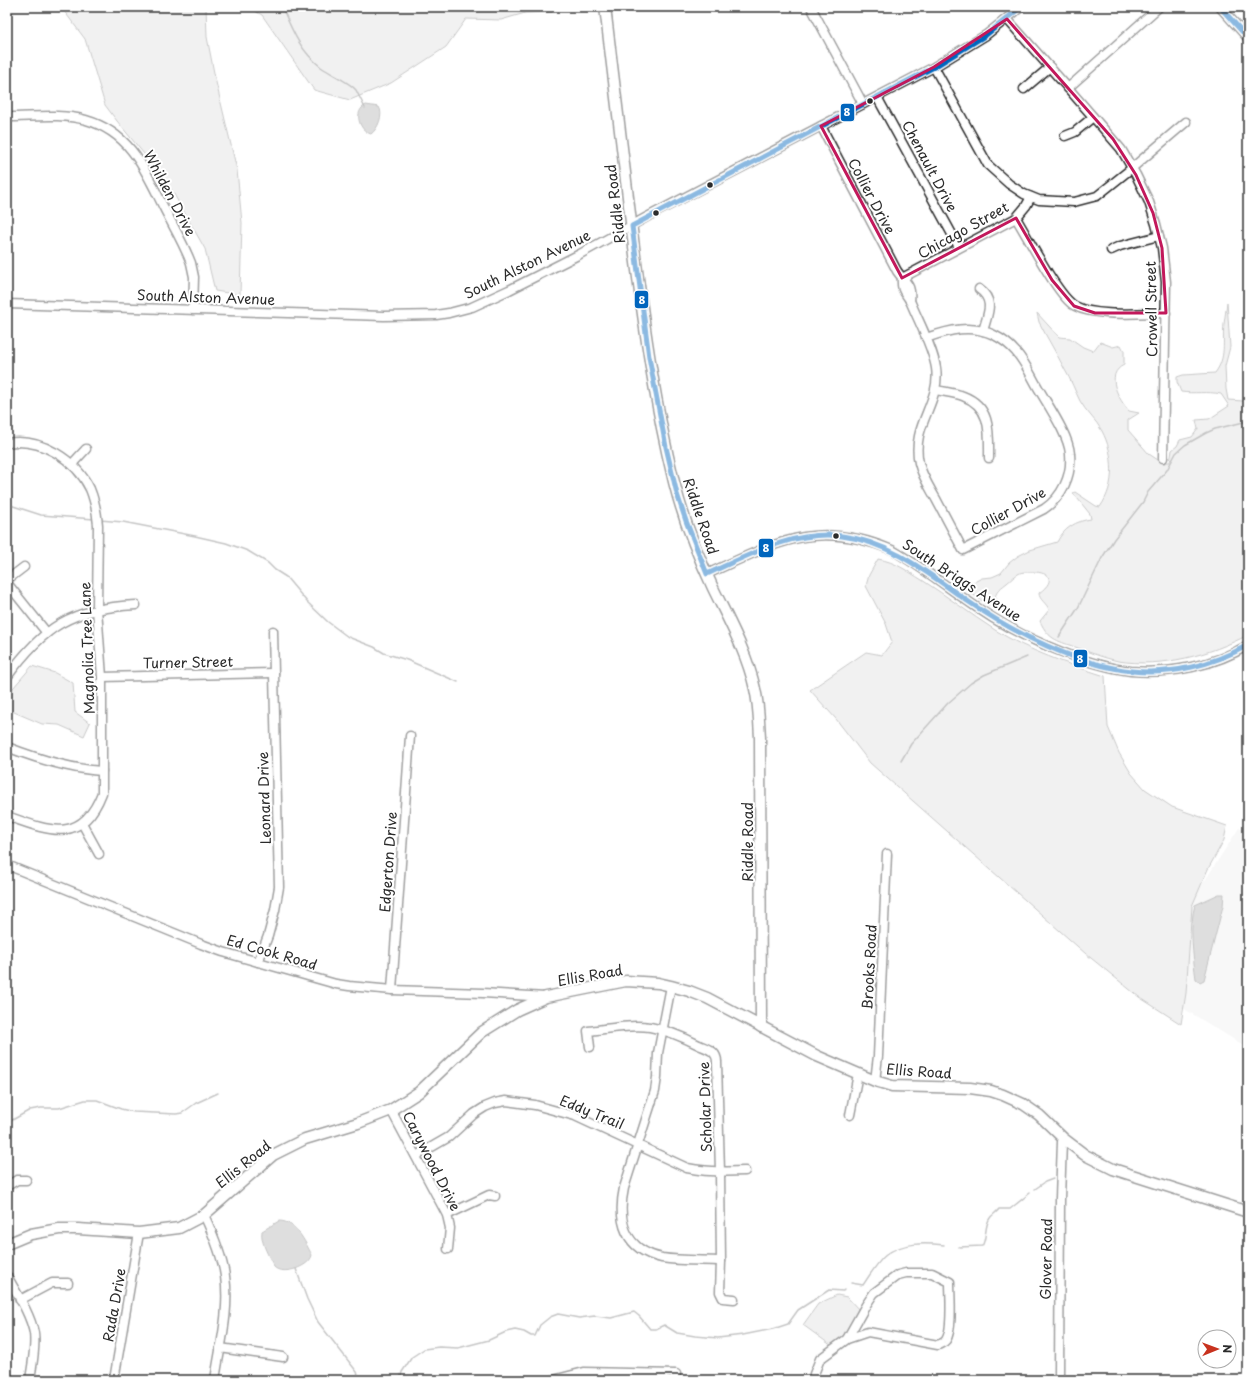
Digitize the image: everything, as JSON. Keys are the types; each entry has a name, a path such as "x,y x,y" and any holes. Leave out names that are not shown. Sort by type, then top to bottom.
{"main road":[{"name":"Riddle Road","path":"605,7 649,357 666,447 686,521 707,574 743,650 751,674 757,701 760,745 761,1027"},
{"name":"Ellis Road","path":"7,1244 31,1234 59,1229 139,1234 179,1228 204,1215 273,1155 304,1139 358,1123 391,1110 419,1092 482,1032 517,1010 546,997 626,981 658,984 690,991 707,998 817,1056 875,1081 892,1086 965,1088 991,1091 1013,1099 1039,1115 1064,1139 1085,1155 1113,1169 1248,1212"}],"street":[{"path":"811,7 863,104"},
{"name":"South Alston Avenue","path":"7,304 384,316 449,313 472,306 509,290 580,254 934,67 971,45 1021,7"},
{"path":"1068,88 1159,7"},
{"path":"1220,7 1247,34"},
{"name":"Crowell Street","path":"1007,19 1120,149 1132,168 1149,202 1159,236 1165,266 1166,313 1164,458"},
{"path":"934,67 988,165 1009,184 1030,197 1039,200 1074,202 1097,196 1186,122"},
{"path":"1024,89 1050,67"},
{"name":"Chenault Drive","path":"877,97 959,247"},
{"name":"Whilden Drive","path":"7,117 58,116 86,120 109,130 130,148 145,169 191,263 194,277 193,310"},
{"path":"1065,136 1076,132 1093,117"},
{"name":"Collier Drive","path":"821,126 902,278 901,286 910,301 926,338 936,367 936,390 920,434 918,448 919,462 924,477 963,550 1044,509 1052,503 1060,494 1065,485 1070,462 1068,443 1022,360 1013,349 1002,340 983,331 968,329 953,330 926,338"},
{"name":"Chicago Street","path":"902,278 1016,218 1026,206 1030,197"},
{"path":"1016,218 1052,280 1062,295 1074,306 1089,312 1100,313 1166,313"},
{"path":"1110,250 1159,236"},
{"path":"980,289 985,292 990,302 983,331"},
{"path":"936,390 962,396 974,402 979,407 987,419 989,427 989,458"},
{"name":"Magnolia Tree Lane","path":"7,443 27,443 39,445 51,450 72,464 79,472 90,490 97,513 97,609 102,677 102,793 98,804 82,823"},
{"path":"72,464 86,449"},
{"name":"South Briggs Avenue","path":"707,574 766,547 782,542 808,536 841,536 868,541 892,550 1006,626 1042,643 1099,664 1131,671 1161,671 1183,668 1218,659 1248,645"},
{"path":"24,567 7,582 47,633"},
{"path":"7,677 37,640 76,615 114,606 136,605"},
{"name":"Leonard Drive","path":"258,962 274,916 279,865 273,631"},
{"name":"Turner Street","path":"102,677 274,673"},
{"name":"Edgerton Drive","path":"392,990 410,736"},
{"path":"7,747 62,765 85,770 102,771"},
{"path":"7,816 41,828 55,830 69,828 82,823 99,854"},
{"name":"Brooks Road","path":"875,1081 878,1056 887,854"},
{"name":"Ed Cook Road","path":"7,865 201,944 336,984 392,990 546,997"},
{"path":"670,986 658,1053 656,1086 624,1188 621,1204 621,1215 629,1236 635,1244 645,1251 661,1257 681,1260 721,1261"},
{"name":"Scholar Drive","path":"590,1047 588,1031 643,1027 677,1034 714,1052 717,1057 720,1172 720,1292 723,1298 734,1299"},
{"path":"850,1115 858,1074"},
{"name":"Eddy Trail","path":"416,1156 449,1137 474,1114 485,1107 506,1101 534,1105 575,1116 687,1168 699,1171 745,1171"},
{"name":"Carywood Drive","path":"391,1110 447,1215 450,1228 448,1249"},
{"name":"Glover Road","path":"1058,1380 1060,1198 1062,1142 1064,1139"},
{"path":"7,1186 17,1180 26,1180"},
{"path":"447,1215 489,1196 495,1196"},
{"path":"204,1215 218,1250 225,1276 226,1304 215,1380"},
{"name":"Rada Drive","path":"114,1380 139,1234"},
{"path":"813,1380 820,1359 847,1339 868,1332 938,1345 945,1342 949,1336 950,1282 932,1273 906,1272 898,1275 874,1293 847,1339"},
{"path":"7,1276 31,1322 34,1334 30,1380"},
{"path":"20,1300 52,1283 68,1283"},
{"path":"858,1322 868,1332"},
{"path":"220,1348 283,1357"},
{"path":"553,1380 584,1372 635,1376 676,1374"}],"highlighted area":[{"path":"1007,19 1113,139 1136,175 1153,213 1162,248 1166,313 1095,313 1074,306 1052,280 1016,218 902,278 821,126 934,67"}],"shaded area":[{"path":"61,7 206,7 207,37 215,78 237,170 242,223 240,295 215,291 205,249 167,182 105,105 85,39"},
{"path":"248,7 552,7 552,12 525,13 501,20 466,19 446,47 391,83 350,100 314,90 262,15"},
{"path":"366,105 379,107 381,113 380,121 374,132 371,134 363,129 359,121 360,112"},
{"path":"1227,302 1230,347 1225,366 1228,400 1243,401 1248,404 1248,635 1202,654 1185,658 1152,663 1118,661 1060,642 1047,633 1040,621 1049,610 1039,595 1039,593 1048,584 1049,580 1046,575 1036,572 1025,572 1018,574 998,591 995,597 1010,615 996,610 952,579 965,583 972,583 982,578 992,577 1001,573 1009,563 1018,556 1030,550 1057,542 1063,533 1075,523 1091,519 1090,514 1073,493 1075,492 1096,506 1100,507 1109,489 1112,469 1106,440 1100,427 1080,401 1039,322 1037,313 1059,337 1070,338 1083,347 1093,351 1100,342 1113,347 1121,345 1124,351 1124,365 1118,369 1115,374 1115,387 1121,400 1129,411 1139,413 1128,420 1128,430 1149,454 1161,462 1170,462 1172,450 1177,446 1180,440 1192,437 1198,429 1196,420 1209,419 1229,406 1221,394 1181,392 1177,382 1177,377 1183,375 1215,373 1219,367 1223,355 1224,324"},
{"path":"878,559 890,562 906,570 1008,638 1062,662 1105,676 1108,727 1119,753 1131,773 1145,789 1172,807 1227,826 1224,840 1208,869 1192,906 1186,993 1181,1024 1139,997 1086,954 870,763 836,719 810,690 866,652 882,655 892,642 886,624 866,586 869,575"},
{"path":"32,666 55,673 73,683 75,712 90,723 84,736 59,725 42,724 7,709 7,695"},
{"path":"1239,828 1248,830 1248,1047 1181,1007 1189,905"},
{"path":"1219,894 1224,894 1223,906 1204,980 1200,982 1196,979 1194,961 1192,941 1193,913 1195,905"},
{"path":"279,1221 290,1224 295,1228 312,1255 306,1263 295,1269 283,1271 274,1267 262,1240 262,1231"},
{"path":"837,1295 847,1297 860,1311 843,1339 832,1346 803,1325 818,1304"}],"waterway":[{"path":"282,7 297,40 307,54 321,67 353,87 365,108"},
{"path":"1059,637 1078,608 1102,558 1114,539 1143,502 1148,492 1167,470 1176,453 1185,445 1206,433 1215,429 1248,421"},
{"path":"7,504 41,515 94,519"},
{"path":"100,520 123,522 195,536 226,543 248,551 268,563 275,570 286,577 307,602 328,622 348,637 458,682"},
{"path":"901,761 911,744 948,703 971,683 984,675 1027,657"},
{"path":"7,1123 30,1110 41,1108 59,1108 85,1100 97,1100 134,1112 176,1114 182,1113 196,1103 218,1093"},
{"path":"1035,1189 1045,1182 1053,1179"},
{"path":"959,1247 982,1246 985,1240 988,1221 991,1217 999,1209 1010,1209 1030,1193"},
{"path":"851,1283 863,1285 883,1257 899,1248 914,1244 944,1245"},
{"path":"296,1269 307,1299 318,1322 357,1372 360,1380"},
{"path":"400,1380 402,1372 412,1357 424,1349 439,1347 458,1348 489,1340 506,1332 515,1330 535,1336 540,1325 550,1317 558,1314 579,1318 595,1316 611,1318 634,1312 650,1329 656,1329 664,1325 677,1333 718,1338 743,1335 773,1329 788,1324 798,1310 829,1290 844,1290"}],"transit line":[{"name":"8","path":"1021,7 986,35 934,67 632,226 649,357 666,447 677,494 686,521 707,574 756,552 789,540 824,535 860,539 893,552 909,561 987,614 1026,636 1068,655 1111,668 1147,672 1177,670 1221,658 1248,645"},
{"name":"8","path":"1220,7 1248,38"}]}
